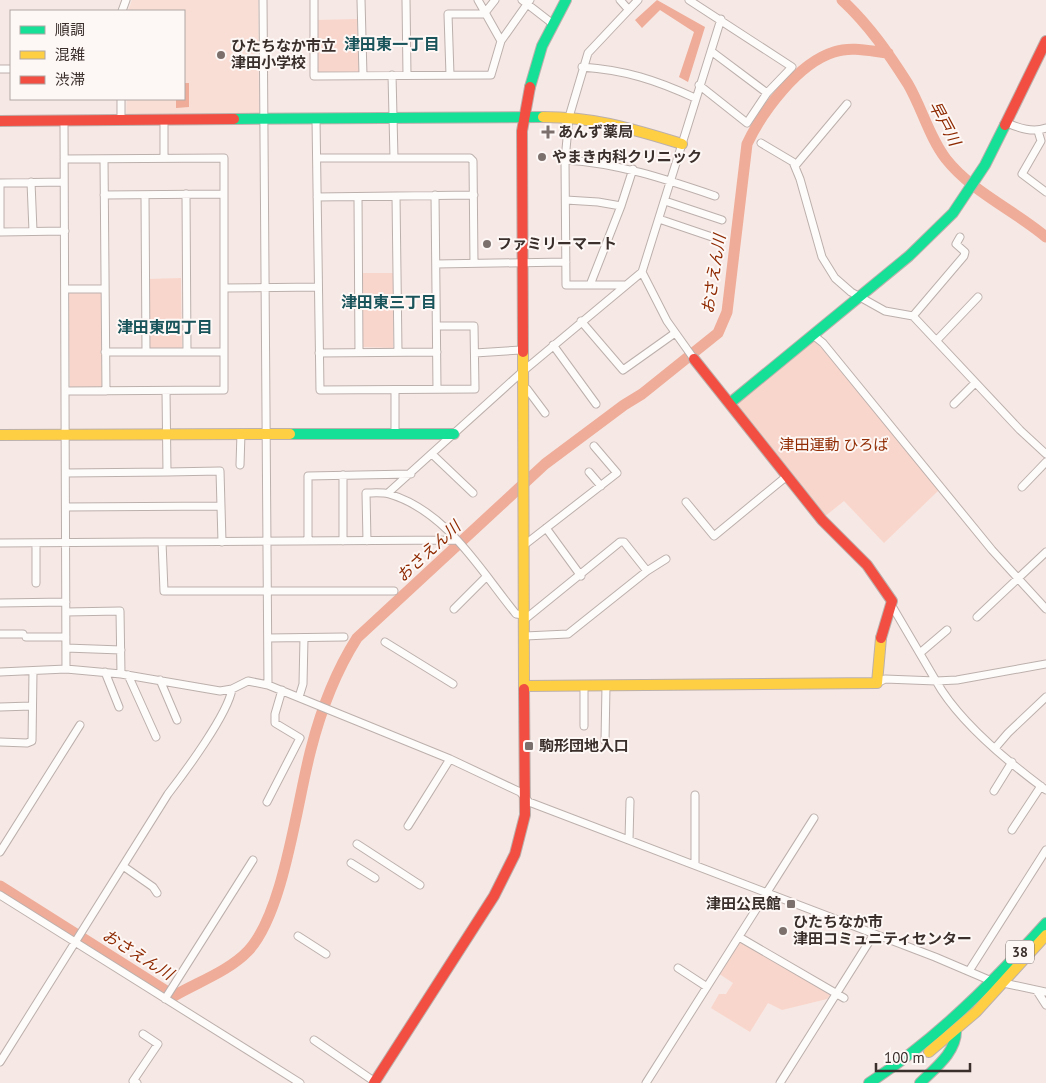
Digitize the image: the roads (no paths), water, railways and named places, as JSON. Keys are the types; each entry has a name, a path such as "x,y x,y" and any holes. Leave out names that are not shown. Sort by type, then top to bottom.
{"street":[{"path":"263,0 268,685"},
{"path":"314,0 314,76 363,74 392,76 491,75 501,41 526,1 553,24"},
{"path":"361,0 363,74"},
{"path":"406,0 407,75"},
{"path":"478,0 484,14 501,41"},
{"path":"484,14 495,0"},
{"path":"314,1040 374,1082 508,871 521,832 526,799 523,388 521,350 521,150 524,117 532,76 553,24 566,0"},
{"path":"620,0 628,9"},
{"path":"624,285 566,285 565,160 569,117 582,67 588,53 638,0"},
{"path":"689,0 722,19 792,67 767,93 747,123 699,85"},
{"path":"450,75 448,14 484,14"},
{"path":"388,493 553,345 642,272 699,85 722,19"},
{"path":"730,403 931,235 965,197 978,178 1007,123 1046,41"},
{"path":"711,51 767,93"},
{"path":"582,67 615,70 644,77 695,98"},
{"path":"392,76 394,158"},
{"path":"121,100 122,120"},
{"path":"795,166 847,104"},
{"path":"0,121 569,117 614,123 682,144"},
{"path":"316,119 320,390 475,389 474,326 437,326"},
{"path":"64,120 66,669"},
{"path":"164,120 164,158"},
{"path":"1007,123 1038,131 1046,128"},
{"path":"1038,131 1041,141 1022,174 1046,192"},
{"path":"761,143 793,162 800,179 822,257 835,278 859,297 885,312 913,316 975,383 1046,454"},
{"path":"64,159 224,158 224,390 66,392"},
{"path":"317,158 470,158 473,161 474,263"},
{"path":"104,159 106,391"},
{"path":"565,160 608,164 633,169 715,196"},
{"path":"590,285 621,206 633,169"},
{"path":"30,182 33,231"},
{"path":"64,182 0,183 0,232 64,231"},
{"path":"144,194 146,352"},
{"path":"186,194 187,352"},
{"path":"104,195 224,194"},
{"path":"317,197 474,195"},
{"path":"396,196 398,352"},
{"path":"435,196 437,389"},
{"path":"358,197 359,352"},
{"path":"566,200 621,206"},
{"path":"665,201 722,220"},
{"path":"659,219 712,237"},
{"path":"913,316 964,256 965,252 956,244 960,237"},
{"path":"436,264 566,262"},
{"path":"642,272 675,333 687,350 822,520 874,574 892,600 892,606 880,642 877,683"},
{"path":"224,288 318,287"},
{"path":"65,289 105,289"},
{"path":"937,340 978,297"},
{"path":"581,321 622,370 675,333"},
{"path":"813,335 823,343 1018,579 1046,609"},
{"path":"553,345 596,404"},
{"path":"475,352 521,350"},
{"path":"105,352 224,352"},
{"path":"319,352 437,352"},
{"path":"954,404 975,383"},
{"path":"523,388 527,389 545,413"},
{"path":"395,390 396,434"},
{"path":"166,391 167,472"},
{"path":"240,465 241,433"},
{"path":"0,435 454,434"},
{"path":"523,546 617,473 594,446"},
{"path":"432,454 472,493"},
{"path":"1022,486 1046,462"},
{"path":"66,473 220,471 222,542"},
{"path":"589,472 601,486"},
{"path":"308,541 308,476 411,474"},
{"path":"343,475 343,541"},
{"path":"686,502 714,536 787,476"},
{"path":"367,541 366,493 388,493 432,515 448,529 516,614 524,618"},
{"path":"66,507 221,506"},
{"path":"546,528 581,576"},
{"path":"0,543 456,540"},
{"path":"162,542 164,591 394,591"},
{"path":"524,618 581,576 620,542 624,542 647,571"},
{"path":"36,543 36,583"},
{"path":"977,618 1046,552"},
{"path":"525,636 568,634 647,571 666,559"},
{"path":"454,609 486,576"},
{"path":"0,603 66,602"},
{"path":"892,606 936,680 963,717 1043,788 1012,830"},
{"path":"66,612 120,611 121,650 125,674 156,737"},
{"path":"920,653 946,630"},
{"path":"0,634 66,637"},
{"path":"268,638 344,637"},
{"path":"299,697 303,684 304,638"},
{"path":"385,642 453,684"},
{"path":"66,648 121,650"},
{"path":"525,686 877,683 885,679 958,680 1046,664"},
{"path":"0,672 66,669 105,672 220,691 232,689 248,681 268,685 450,759 520,792 526,799 999,983 1046,992"},
{"path":"0,742 27,743 32,740 33,672"},
{"path":"105,672 119,707"},
{"path":"160,680 176,720"},
{"path":"584,686 584,726"},
{"path":"605,741 606,686"},
{"path":"0,1062 168,794 188,768 212,730 231,696 232,689"},
{"path":"267,802 300,738 275,723 275,714 282,690"},
{"path":"996,747 1046,697"},
{"path":"0,706 31,706"},
{"path":"0,852 80,725"},
{"path":"408,826 450,759"},
{"path":"994,792 1012,762"},
{"path":"695,795 695,864"},
{"path":"630,801 630,840"},
{"path":"646,1083 814,818"},
{"path":"357,844 420,885"},
{"path":"969,971 1046,850"},
{"path":"165,998 252,860"},
{"path":"351,863 375,878"},
{"path":"123,866 153,887 157,893"},
{"path":"0,895 45,925 76,941 300,1083"},
{"name":"38","path":"868,1083 925,1046 999,983 1046,923"},
{"path":"780,1083 874,934"},
{"name":"38","path":"883,1083 930,1051 956,1030 1046,935"},
{"path":"298,936 326,954"},
{"path":"739,937 844,998"},
{"path":"678,968 707,987"},
{"path":"1037,991 1046,1005"},
{"path":"920,1083 955,1044 958,1035 956,1030"},
{"path":"137,1083 133,1081 158,1044 143,1034"},
{"path":"930,1051 941,1060"}],"waterway":[{"name":"早戸川","path":"842,0 870,30 901,73 913,93 940,150 956,171 1046,237"},
{"name":"おさえん川","path":"0,886 174,996 223,970 248,951 260,934 271,911 280,884 311,749 324,705 342,664 357,638 545,464 624,405 642,394 718,333 727,312 747,144 754,131 783,90 807,67 821,58 847,49 888,53"}],"place":[{"name":"ひたちなか市立 津田小学校","path":"221,55"},
{"name":"あんず薬局","path":"548,132"},
{"name":"やまき内科クリニック","path":"542,157"},
{"name":"ファミリーマート","path":"487,244"},
{"name":"駒形団地入口","path":"529,746"},
{"name":"津田公民館","path":"791,904"},
{"name":"ひたちなか市 津田コミュニティセンター","path":"783,931"}],"district":[{"name":"津田東一丁目","path":"392,44"},
{"name":"津田東三丁目","path":"389,302"},
{"name":"津田東四丁目","path":"165,327"}],"park label":[{"name":"津田運動 ひろば","path":"834,445"}]}
